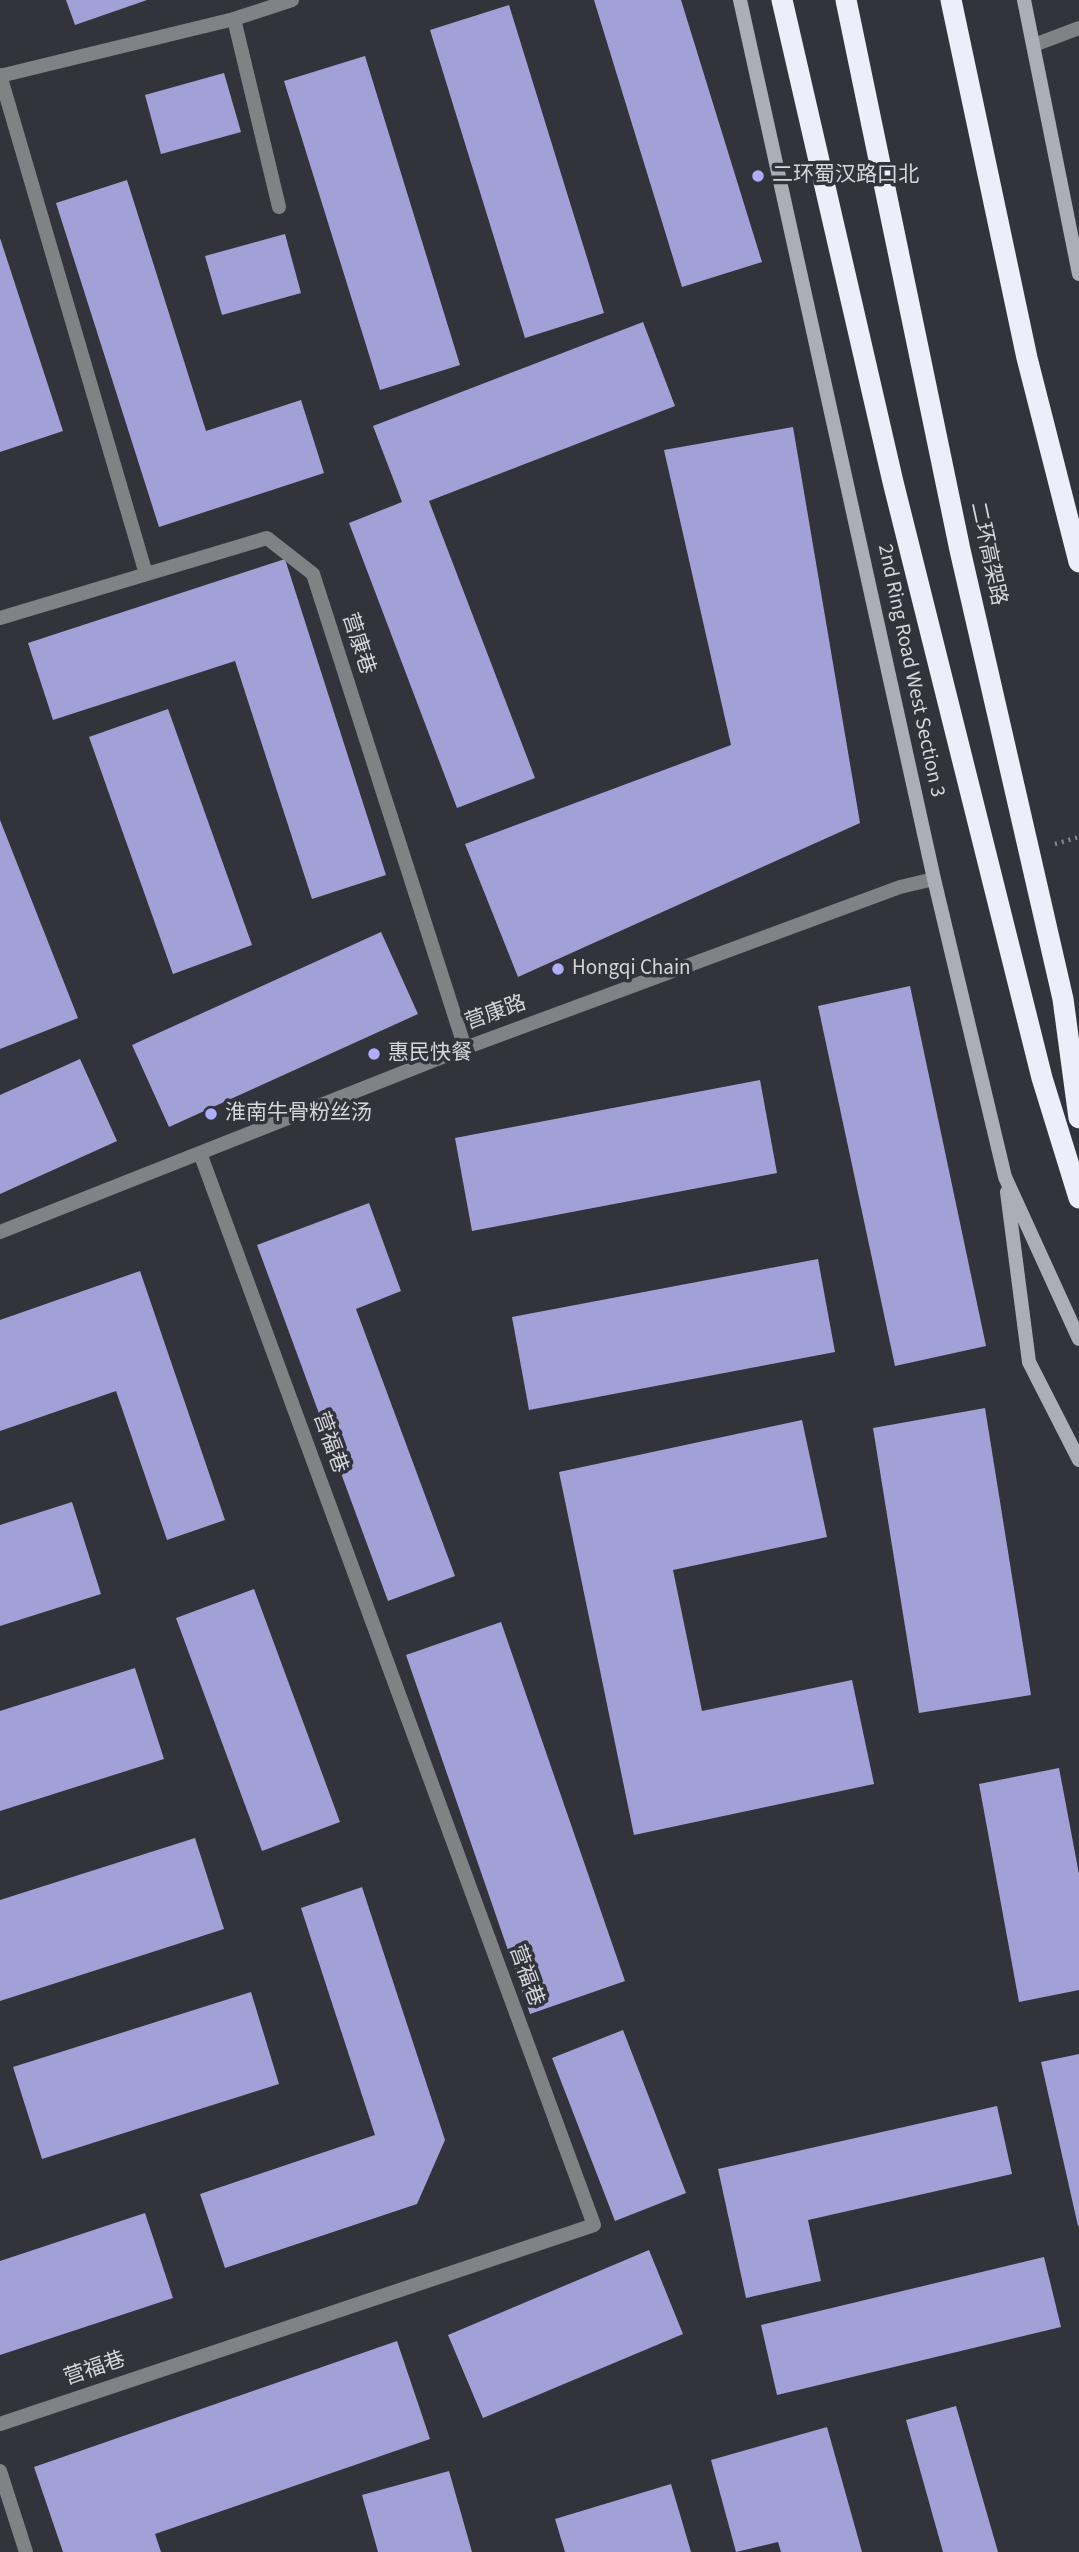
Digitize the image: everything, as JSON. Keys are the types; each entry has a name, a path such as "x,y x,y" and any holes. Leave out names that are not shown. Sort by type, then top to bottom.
{"highway":[{"path":"782,0 893,482 1042,1078 1079,1198"},
{"name":"二环高架路","path":"846,0 960,550 1063,999 1079,1118"},
{"path":"951,0 1027,358 1079,562"}],"main road":[{"name":"2nd Ring Road West Section 3","path":"740,0 934,879 1005,1177 1079,1339"},
{"path":"1024,0 1079,274"},
{"path":"1005,1177 1029,1362 1079,1460"}],"street":[{"path":"146,574 0,75 234,19 292,0"},
{"path":"234,19 279,207"},
{"path":"1034,45 1079,28"},
{"name":"营康巷","path":"0,618 267,538 313,574 465,1048"},
{"name":"营康路","path":"0,1232 465,1048 900,887 934,879"},
{"name":"营福巷","path":"0,2424 594,2225 200,1153"},
{"path":"0,2471 26,2552"}],"building":[{"path":"66,0 147,0 75,25"},
{"path":"594,0 681,0 762,262 682,287"},
{"path":"509,5 604,313 525,338 430,30"},
{"path":"365,56 460,365 380,390 284,81"},
{"path":"224,73 241,132 161,154 145,95"},
{"path":"127,180 206,431 301,400 324,473 159,527 56,203"},
{"path":"285,234 301,293 222,315 205,256"},
{"path":"0,238 63,431 0,452"},
{"path":"643,322 675,406 429,501 535,778 457,808 349,523 402,502 373,426"},
{"path":"793,427 860,823 518,977 465,844 731,745 664,450"},
{"path":"285,559 386,875 312,899 235,661 53,720 28,643"},
{"path":"168,709 252,945 173,974 89,737"},
{"path":"0,820 78,1018 0,1049"},
{"path":"381,932 418,1014 169,1127 132,1045"},
{"path":"910,986 986,1346 895,1366 818,1006"},
{"path":"80,1059 117,1141 0,1194 0,1095"},
{"path":"760,1080 777,1173 472,1231 455,1138"},
{"path":"369,1203 401,1291 356,1309 455,1576 388,1601 257,1245"},
{"path":"818,1259 835,1352 529,1410 512,1317"},
{"path":"140,1271 225,1520 167,1540 116,1391 0,1431 0,1320"},
{"path":"985,1408 1031,1695 919,1713 873,1428"},
{"path":"802,1420 827,1537 673,1570 702,1711 852,1680 874,1784 634,1835 559,1472"},
{"path":"72,1502 101,1594 0,1626 0,1525"},
{"path":"254,1589 340,1822 262,1851 176,1618"},
{"path":"501,1622 625,1981 530,2014 406,1655"},
{"path":"135,1668 164,1759 0,1811 0,1711"},
{"path":"1059,1768 1079,1874 1079,1990 1019,2002 979,1784"},
{"path":"195,1838 224,1929 0,2001 0,1900"},
{"path":"362,1887 445,2140 417,2204 225,2268 200,2194 375,2135 301,1908"},
{"path":"251,1992 279,2084 42,2159 13,2067"},
{"path":"623,2030 686,2193 615,2221 552,2058"},
{"path":"1079,2054 1079,2225 1078,2226 1041,2062"},
{"path":"997,2106 1012,2174 808,2220 821,2281 746,2298 718,2169"},
{"path":"145,2213 173,2298 0,2355 0,2261"},
{"path":"649,2250 683,2334 483,2418 448,2335"},
{"path":"1044,2257 1061,2327 777,2395 761,2325"},
{"path":"397,2341 430,2439 155,2534 161,2552 63,2552 34,2467"},
{"path":"956,2406 998,2552 943,2552 906,2420"},
{"path":"827,2427 862,2552 781,2552 778,2542 736,2552 711,2460"},
{"path":"449,2471 472,2552 378,2552 362,2495"},
{"path":"671,2484 691,2552 565,2552 555,2519"}],"place":[{"name":"二环蜀汉路口北","path":"758,176"},
{"name":"Hongqi Chain","path":"558,969"},
{"name":"惠民快餐","path":"374,1054"},
{"name":"淮南牛骨粉丝汤","path":"211,1114"}]}
